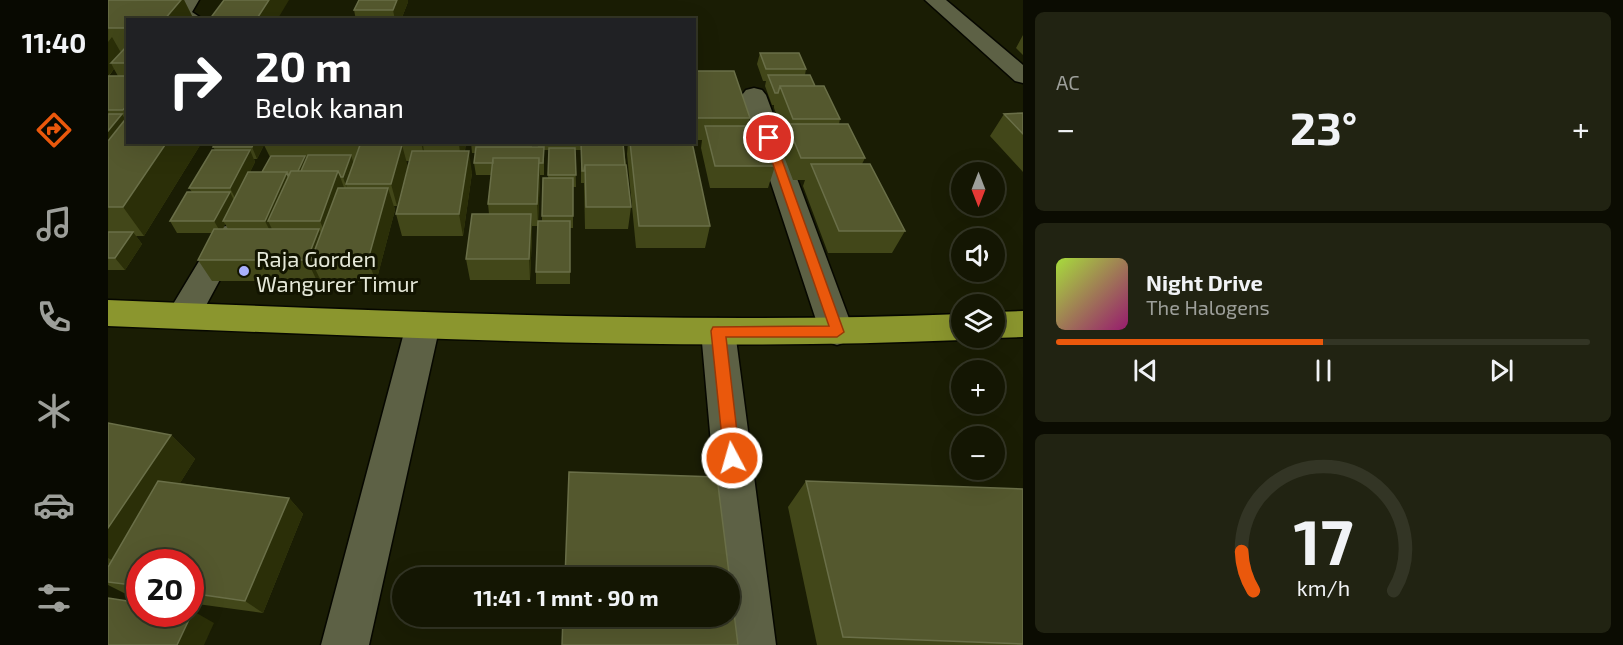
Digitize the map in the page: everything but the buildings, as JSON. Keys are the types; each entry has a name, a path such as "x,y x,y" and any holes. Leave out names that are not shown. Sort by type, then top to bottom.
{"highway":[{"path":"108,313 423,325 718,331 837,332 951,327"},
{"path":"1005,325 1023,324"}],"street":[{"path":"189,18 182,12 190,0"},
{"path":"934,0 1023,76"},
{"path":"754,94 837,332"},
{"path":"184,315 241,212"},
{"path":"345,645 423,325"},
{"path":"718,331 752,645"}],"place":[{"name":"Raja Gorden Wangurer Timur","path":"244,271"}],"route":[{"path":"732,458 718,331 837,332 769,138"}]}
